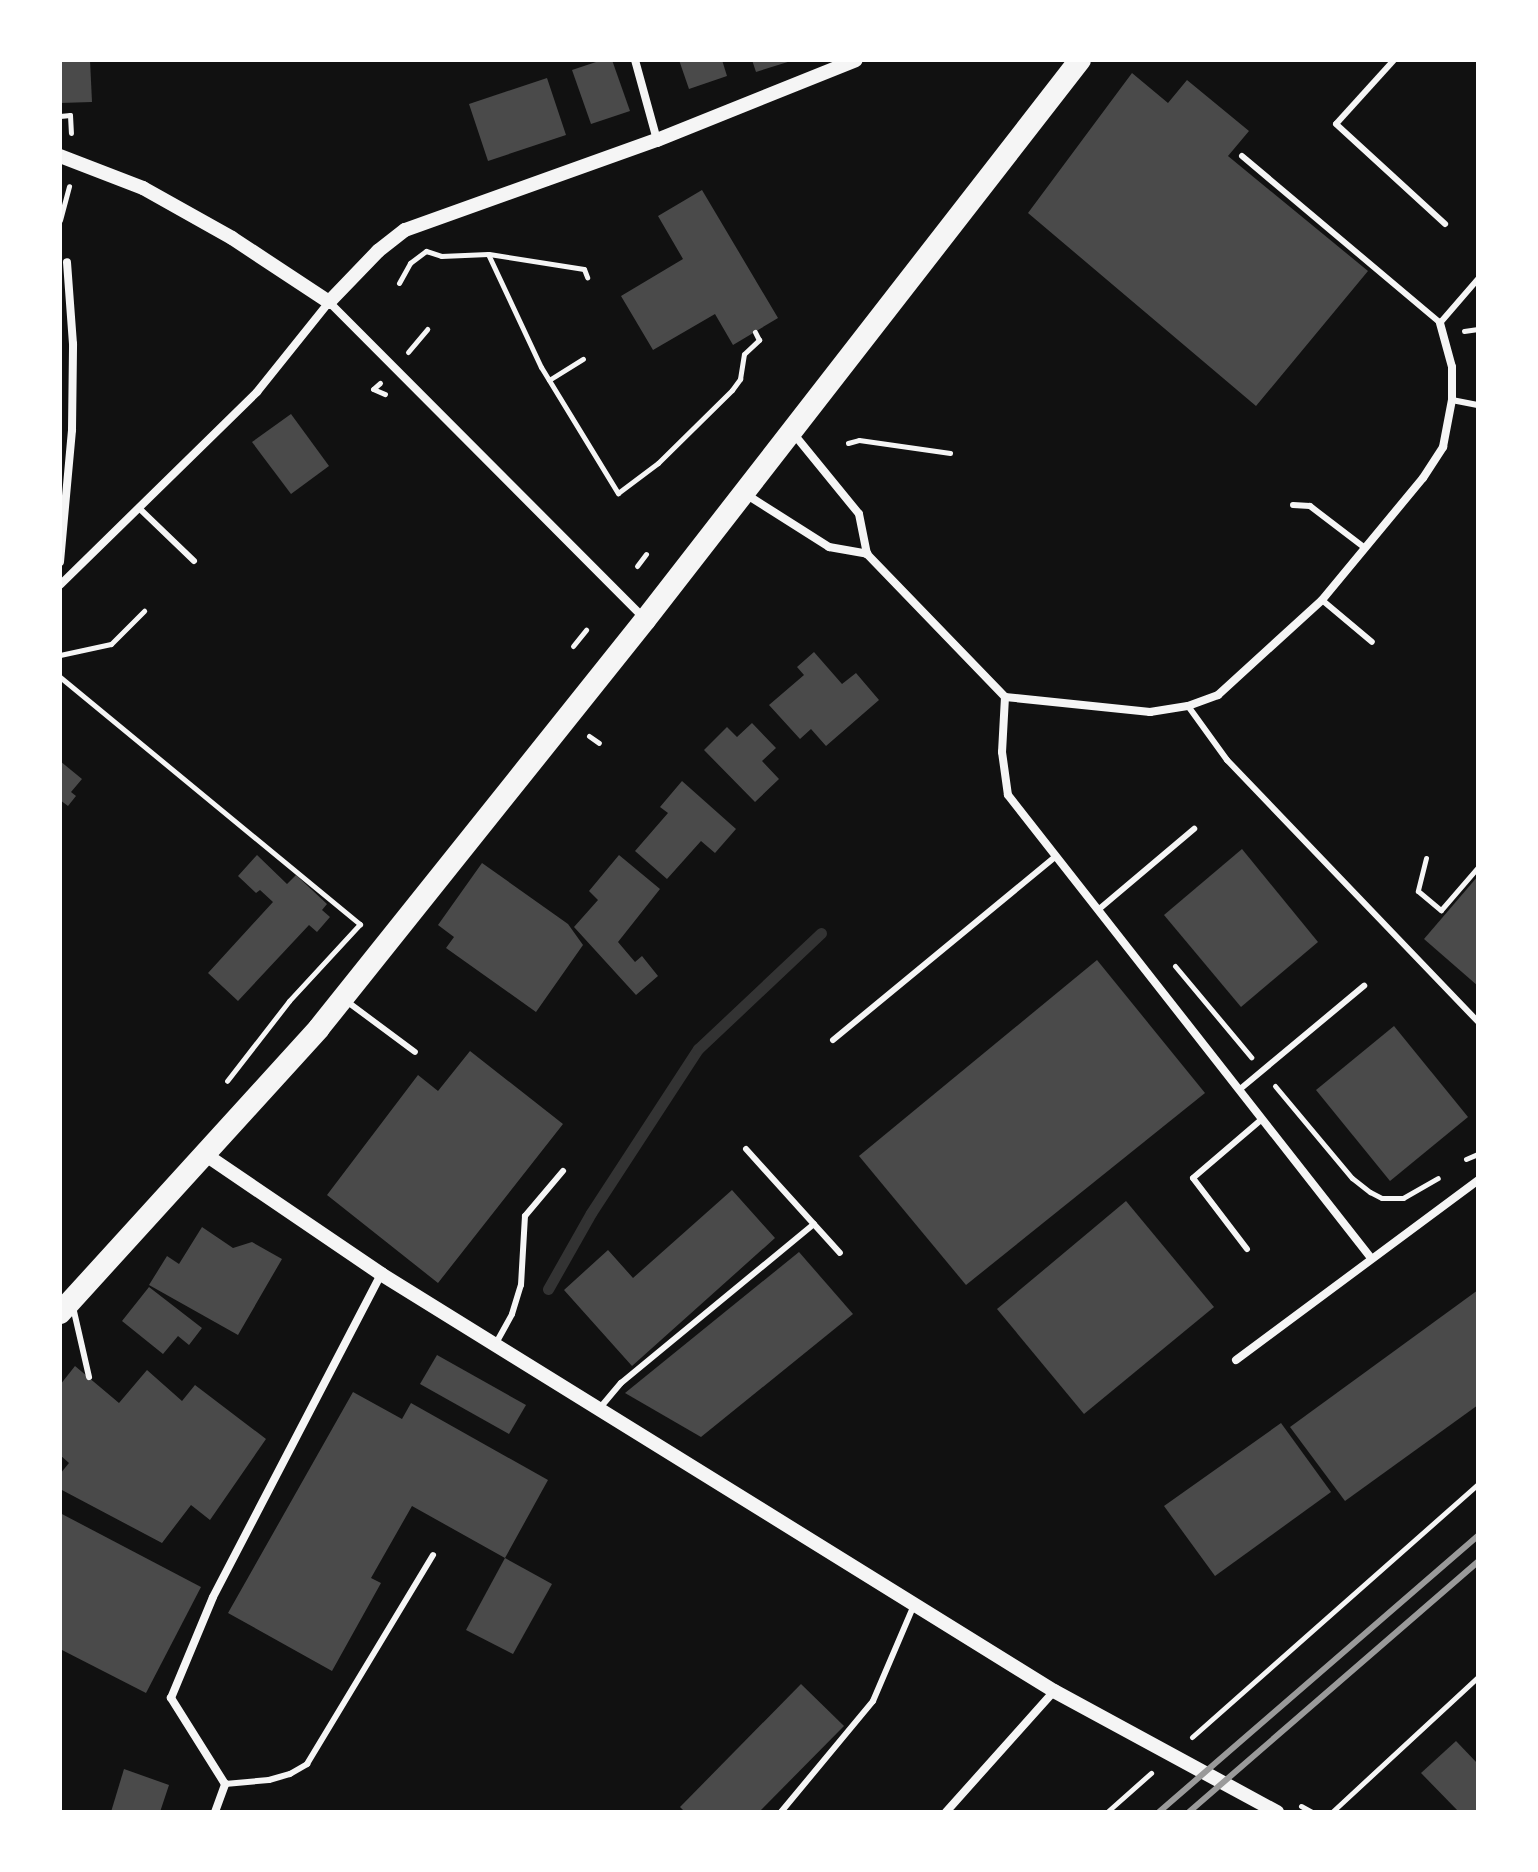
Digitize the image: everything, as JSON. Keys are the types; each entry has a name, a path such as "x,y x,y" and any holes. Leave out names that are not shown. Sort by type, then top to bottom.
{"highway":[{"path":"66,1307 206,1155 342,998 645,620 1080,60"}],"street":[{"path":"635,60 657,140"},
{"path":"60,585 257,392 329,302 378,251 405,230 657,140 856,60"},
{"path":"60,156 143,188 232,238 329,302 645,620"},
{"path":"60,562 72,430 72,338 67,262"},
{"path":"792,432 859,514 867,554 1005,697 1150,712 1188,706 1218,695 1322,600 1423,478 1445,438 1452,400 1452,367 1440,323"},
{"path":"744,493 829,547 867,554"},
{"path":"1005,697 1002,752 1008,795 1371,1258"},
{"path":"206,1155 381,1274 1054,1691 1277,1812"},
{"path":"1236,1360 1478,1180"},
{"path":"215,1812 225,1784 171,1698 213,1597 381,1274"},
{"path":"946,1812 1054,1691"}],"lane":[{"path":"1394,60 1336,124 1445,224"},
{"path":"1242,156 1440,323 1478,279"},
{"path":"1452,400 1478,405"},
{"path":"1293,505 1310,506 1365,548"},
{"path":"140,509 194,561"},
{"path":"1322,600 1372,642"},
{"path":"1188,706 1227,760 1478,1022"},
{"path":"1098,910 1194,829"},
{"path":"833,1040 1056,856"},
{"path":"1239,1090 1364,986"},
{"path":"342,998 415,1052"},
{"path":"1247,1249 1193,1178 1262,1119"},
{"path":"746,1149 840,1253"},
{"path":"495,1345 512,1314 521,1285 525,1216 563,1171"},
{"path":"599,1409 621,1383 814,1224"},
{"path":"66,1307 89,1377"},
{"path":"225,1784 269,1780 290,1774 307,1764 433,1555"},
{"path":"781,1812 873,1701 914,1605"}],"path":[{"path":"60,220 67,198"},
{"path":"399,283 410,263 426,251 441,256 488,254 584,269 587,277"},
{"path":"488,254 549,380 618,493 679,444 732,390 740,379 744,354 759,340 755,332"},
{"path":"549,380 583,359"},
{"path":"848,443 859,440 950,453"},
{"path":"637,566 646,554"},
{"path":"60,655 111,644 144,611"},
{"path":"573,646 586,630"},
{"path":"60,677 360,924 221,1088"},
{"path":"1426,858 1418,891 1441,910 1478,867"},
{"path":"1167,956 1352,1178 1382,1198 1403,1198 1445,1173"},
{"path":"1455,1166 1478,1154"},
{"path":"1189,1740 1478,1484"},
{"path":"1332,1812 1478,1677"},
{"path":"1107,1812 1154,1771"}],"building":[{"path":"60,60 90,60 92,102 60,103"},
{"path":"602,60 612,60 630,111 591,124 572,70"},
{"path":"679,60 722,60 727,76 689,89"},
{"path":"752,60 791,60 791,61 756,72"},
{"path":"1132,73 1168,103 1187,80 1249,131 1228,156 1368,271 1256,406 1028,213"},
{"path":"547,78 566,135 488,161 469,104"},
{"path":"702,190 778,318 733,345 715,314 653,350 621,296 683,259 658,216"},
{"path":"291,414 329,466 291,494 252,442"},
{"path":"814,652 842,684 856,673 879,700 826,746 811,729 800,739 769,705 804,675 797,667"},
{"path":"752,723 776,748 762,761 779,779 755,802 704,750 727,727 737,737"},
{"path":"60,761 82,779 71,792 76,796 68,806 60,800"},
{"path":"682,781 736,829 715,853 701,841 667,879 635,851 668,813 660,807"},
{"path":"1242,849 1318,942 1241,1007 1164,915"},
{"path":"257,855 287,884 296,875 327,904 322,910 330,917 317,932 309,925 238,1001 208,973 273,902 260,890 256,893 238,876"},
{"path":"619,855 660,889 618,942 635,962 642,956 658,976 636,995 574,927 598,900 589,891"},
{"path":"482,863 568,924 583,945 536,1012 446,948 454,937 438,925"},
{"path":"1478,876 1478,986 1424,939"},
{"path":"1097,960 1205,1093 966,1285 859,1156"},
{"path":"1394,1026 1468,1117 1390,1181 1316,1090"},
{"path":"470,1051 563,1124 438,1283 327,1195 418,1075 438,1091"},
{"path":"732,1190 775,1238 632,1366 564,1290 608,1250 633,1278"},
{"path":"1126,1201 1214,1307 1084,1414 997,1309"},
{"path":"202,1227 233,1248 252,1242 282,1259 238,1335 149,1285 167,1256 179,1264"},
{"path":"799,1252 853,1314 701,1437 625,1393"},
{"path":"149,1287 202,1328 189,1345 178,1336 163,1354 122,1321"},
{"path":"1478,1290 1478,1405 1345,1501 1290,1427"},
{"path":"437,1355 526,1405 509,1434 420,1384"},
{"path":"75,1366 119,1403 147,1370 182,1401 195,1385 266,1439 210,1520 191,1505 162,1543 60,1489 60,1474 69,1463 60,1455 60,1385"},
{"path":"353,1392 402,1419 411,1403 548,1480 505,1558 412,1506 371,1578 381,1583 332,1671 228,1613"},
{"path":"1281,1423 1331,1492 1215,1576 1164,1506"},
{"path":"60,1513 201,1587 146,1693 60,1649"},
{"path":"505,1558 552,1584 513,1654 466,1630"},
{"path":"801,1684 844,1726 759,1812 685,1812 680,1807"},
{"path":"1456,1741 1478,1764 1478,1812 1459,1812 1421,1773"},
{"path":"124,1769 169,1785 160,1812 111,1812"}],"waterway":[{"path":"548,1289 591,1213 698,1049 821,933"}],"railway":[{"path":"1159,1812 1478,1536"},
{"path":"1189,1812 1478,1562"}]}
